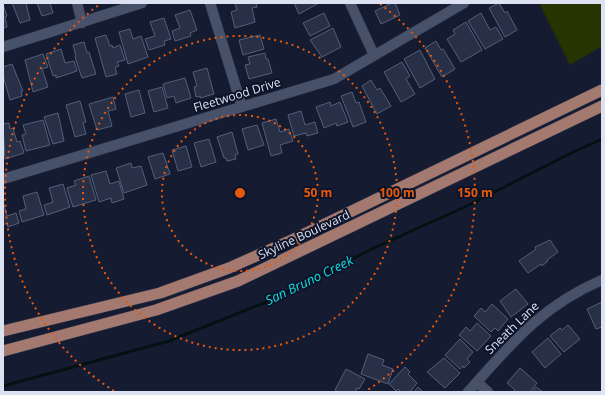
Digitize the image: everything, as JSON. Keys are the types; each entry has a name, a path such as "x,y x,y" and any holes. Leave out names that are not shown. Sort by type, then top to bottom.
{"main road":[{"name":"Skyline Boulevard","path":"3,331 160,293 229,268 292,240 602,90"},
{"name":"Skyline Boulevard","path":"3,351 156,310 238,281 602,106"}],"street":[{"path":"77,3 82,23"},
{"path":"3,47 142,3"},
{"path":"210,3 242,107"},
{"path":"350,3 374,55"},
{"name":"Fleetwood Drive","path":"3,179 334,79 464,3"},
{"name":"Sneath Lane","path":"468,392 510,345 542,315 563,300 602,280"},
{"path":"477,382 488,392"}],"green space":[{"path":"539,3 602,3 602,46 570,65"}],"building":[{"path":"12,3 26,3 30,20 20,23"},
{"path":"37,3 50,3 53,13 42,16"},
{"path":"235,3 256,3 257,7 252,8 255,22 235,28 231,12 237,10"},
{"path":"294,3 319,3 299,14"},
{"path":"395,3 400,15 381,24 375,11"},
{"path":"499,3 505,13 507,11 517,30 505,37 489,8"},
{"path":"3,4 7,16 5,17 7,27 3,28"},
{"path":"190,10 197,30 190,33 191,36 175,41 172,31 180,28 175,15"},
{"path":"324,13 330,26 310,36 303,23"},
{"path":"481,13 490,30 496,27 503,39 485,49 468,21"},
{"path":"164,18 171,39 164,41 165,45 149,50 145,39 155,36 150,22"},
{"path":"466,22 482,50 461,62 447,39 455,34 453,30"},
{"path":"333,28 341,47 322,57 310,40"},
{"path":"130,29 133,39 141,36 148,57 128,64 119,32"},
{"path":"106,35 110,46 112,45 113,48 120,45 125,60 117,62 119,66 115,67 117,74 106,77 95,38"},
{"path":"260,35 264,49 243,55 239,40"},
{"path":"436,41 441,50 443,49 455,69 442,77 425,48"},
{"path":"84,42 96,74 82,78 75,57 73,45"},
{"path":"61,49 65,63 74,61 77,71 56,78 56,75 53,76 46,54"},
{"path":"420,50 435,79 420,88 404,59"},
{"path":"265,53 272,73 249,79 245,65 250,64 248,57"},
{"path":"43,54 48,67 42,69 48,87 33,92 25,60"},
{"path":"402,62 410,76 406,79 415,94 401,102 384,72"},
{"path":"12,64 23,91 21,91 22,96 10,100 4,79 3,67"},
{"path":"207,68 214,94 200,98 200,96 196,97 194,87 197,86 193,72"},
{"path":"185,78 191,98 176,103 174,96 167,98 163,84"},
{"path":"371,80 377,90 380,88 391,106 377,114 362,86"},
{"path":"162,87 168,108 154,112 148,91"},
{"path":"139,90 145,113 131,117 125,94"},
{"path":"352,92 356,103 359,102 366,122 353,127 341,96"},
{"path":"113,97 116,109 108,111 112,126 97,130 89,104"},
{"path":"80,101 86,122 83,123 86,134 75,137 66,105"},
{"path":"330,102 331,106 340,102 348,122 337,126 336,123 324,128 316,107"},
{"path":"301,111 305,125 315,122 318,133 307,136 306,133 294,136 288,115"},
{"path":"58,113 64,141 53,144 44,117"},
{"path":"276,119 280,132 289,129 293,141 280,145 282,153 271,156 262,123"},
{"path":"43,120 50,145 26,151 22,135 26,134 23,125"},
{"path":"9,123 10,129 13,128 17,142 20,141 24,153 5,159 3,124"},
{"path":"257,125 264,145 248,150 242,129"},
{"path":"232,132 238,154 235,155 236,159 227,161 226,158 224,158 217,137"},
{"path":"209,139 216,162 201,167 194,143"},
{"path":"186,146 192,167 178,171 172,150"},
{"path":"163,153 170,174 155,179 148,157"},
{"path":"131,163 132,168 141,166 147,185 124,193 116,168"},
{"path":"106,171 110,184 119,181 124,199 112,203 111,198 99,202 91,175"},
{"path":"89,176 96,200 73,207 67,188 76,185 74,181"},
{"path":"63,184 70,207 47,215 44,205 53,202 49,188"},
{"path":"37,192 44,215 22,222 19,211 26,209 23,196"},
{"path":"3,202 7,216 16,213 19,223 8,227 7,223 3,225"},
{"path":"550,240 558,252 547,260 548,261 542,266 541,264 528,273 519,261 536,249 535,247"},
{"path":"516,289 528,304 511,317 500,301"},
{"path":"602,302 602,327 596,329 587,309"},
{"path":"492,304 508,319 498,331 495,328 491,332 474,316 481,308 485,312"},
{"path":"477,323 491,336 477,351 459,335 466,327 470,331"},
{"path":"568,325 580,339 564,352 550,336 560,328 562,330"},
{"path":"548,338 561,354 545,368 532,352"},
{"path":"460,339 473,352 467,359 470,362 464,368 463,366 460,369 445,355"},
{"path":"368,354 384,360 382,365 393,369 388,384 361,374"},
{"path":"444,358 460,373 445,388 427,372"},
{"path":"405,367 410,372 408,374 417,383 410,392 401,392 398,389 396,391 389,384"},
{"path":"520,368 537,383 530,392 513,392 515,390 507,383"},
{"path":"346,369 365,379 359,389 357,388 355,392 339,392 335,390"},
{"path":"418,387 423,392 414,392"},
{"path":"536,387 543,392 532,392"}],"waterway":[{"name":"San Bruno Creek","path":"3,386 169,341 274,299 376,247 469,205 569,154 602,139"}]}
